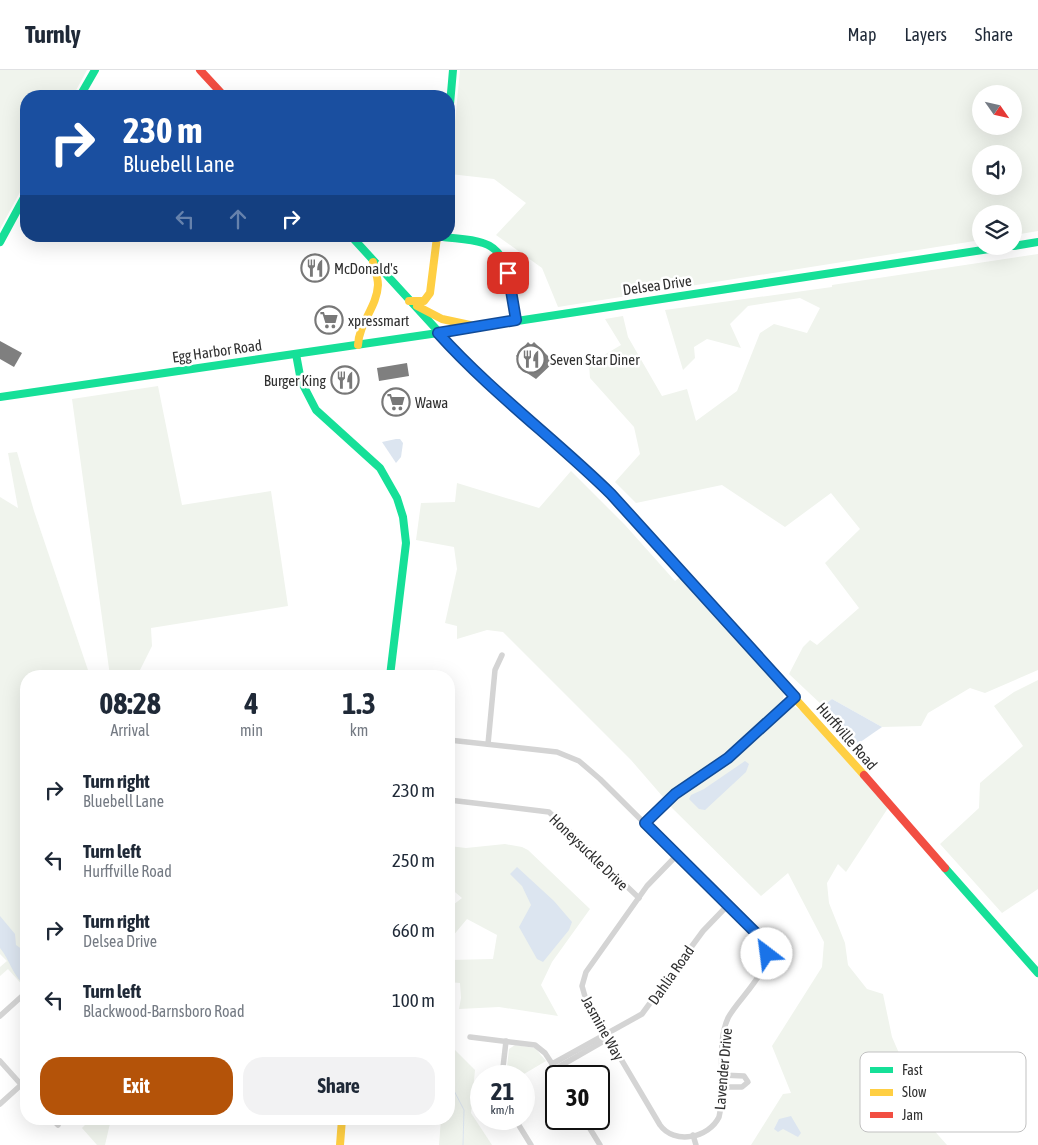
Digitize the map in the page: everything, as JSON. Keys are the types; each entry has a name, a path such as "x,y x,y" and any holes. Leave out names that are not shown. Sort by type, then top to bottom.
{"main road":[{"path":"83,90 95,70"},
{"path":"200,70 218,90"},
{"path":"451,90 453,70"},
{"path":"0,242 20,205"},
{"path":"455,238 484,242 498,250 506,263 516,320"},
{"path":"356,242 438,333"},
{"path":"409,301 424,301 430,293 436,242"},
{"path":"1022,245 1038,242"},
{"name":"Delsea Drive","path":"438,333 972,252"},
{"path":"358,345 358,328 377,292 377,278 372,260"},
{"path":"409,301 442,320 478,326"},
{"name":"Egg Harbor Road","path":"0,397 438,333"},
{"name":"Hurffville Road","path":"438,333 489,387 582,466 611,494 795,697 1038,973"},
{"path":"296,354 301,381 313,404 327,421 380,468 397,498 403,518 406,543 391,670"},
{"path":"340,1145 342,1125"}],"street":[{"path":"488,744 495,670 502,655"},
{"path":"645,823 675,794 728,758 795,697"},
{"name":"Lavender Drive","path":"455,741 551,751 574,759 592,771 762,939 768,956 765,966 727,1021 724,1036 720,1115 717,1122 709,1130 693,1135"},
{"name":"Honeysuckle Drive","path":"455,801 549,812 638,898"},
{"name":"Jasmine Way","path":"677,855 651,881 638,898 583,979 584,996 663,1130 678,1137 693,1135"},
{"name":"Dahlia Road","path":"556,1065 601,1035 607,1035 644,1012 702,931 728,906"},
{"path":"0,1016 20,997"},
{"path":"470,1037 538,1046 553,1065"},
{"path":"503,1065 506,1041"},
{"path":"0,1061 20,1084"},
{"path":"722,1075 744,1076 748,1082 742,1087 722,1087"},
{"path":"0,1104 20,1086"},
{"path":"522,1130 531,1145"},
{"path":"591,1130 600,1145"},
{"path":"693,1135 696,1145"}],"shaded area":[{"path":"0,70 87,70 76,90 20,90 20,192 0,229"},
{"path":"460,70 1038,70 1038,231 1022,234 1022,205 972,205 972,241 558,307 542,268 496,235 526,203 494,179 455,175 455,122"},
{"path":"1038,254 1038,670 985,693 970,688 928,713 921,726 882,727 832,699 823,706 789,674 803,647 810,640 817,645 859,608 825,563 860,529 831,493 785,527 722,485 636,503 615,482 640,454 634,427 590,378 589,364 621,345 605,319 623,316 628,337 662,396 687,389 696,421 737,391 760,333 774,324 807,333 820,308 800,298 748,306 730,324 741,348 707,339 694,347 695,358 683,370 665,310 832,287 832,285"},
{"path":"158,386 182,505 271,491 288,606 151,628 152,646 140,670 109,670 72,399"},
{"path":"400,439 403,443 401,457 396,463 382,442"},
{"path":"17,452 34,511 88,670 20,670 20,982 8,969 0,976 0,967 7,961 0,954 0,497 18,508 8,453"},
{"path":"571,471 625,525 675,581 680,577 784,691 783,701 723,754 663,797 631,760 503,632 487,630 457,639 457,626 445,623 457,569 454,547 416,540 421,503 455,502 457,483 539,508"},
{"path":"1038,680 1038,889 1002,913 940,844 979,808 980,783 1023,746 994,706 1014,692"},
{"path":"832,699 882,727 856,745 823,706"},
{"path":"793,705 805,714 888,808 846,872 838,864 827,883 829,903 845,943 848,965 867,989 883,994 892,1037 898,1052 860,1052 860,1132 935,1132 947,1145 751,1145 783,1094 791,1093 772,1046 822,967 824,942 788,873 761,896 669,805 680,795 726,763"},
{"path":"745,761 749,764 746,772 705,810 699,809 689,799 691,795 704,789"},
{"path":"505,844 522,847 528,850 590,909 552,962 541,985 558,1016 499,1007 459,1009 461,998 460,983 455,983 455,960 493,959 497,935 467,919 455,933 455,903 462,898 455,892 455,847 466,848"},
{"path":"517,867 554,901 572,922 569,930 543,962 537,959 519,927 531,905 522,886 510,874"},
{"path":"0,916 15,934 16,945 20,948 20,980 18,978 0,948"},
{"path":"515,1045 535,1048 546,1061 535,1068 535,1065 507,1065 509,1049"},
{"path":"455,1050 470,1065 470,1130 482,1130 492,1145 439,1145 441,1125 455,1125"},
{"path":"791,1116 801,1133 798,1137 783,1129 778,1132 774,1129 779,1119"},
{"path":"85,1125 110,1125 105,1145 97,1145 82,1128"}],"building":[{"name":"McDonald's","path":"311,258 326,266 319,280 303,274"},
{"name":"xpressmart","path":"337,313 338,324 321,327 319,316"},
{"path":"0,341 22,353 14,367 0,359"},
{"name":"Seven Star Diner","path":"528,342 531,345 534,342 554,362 536,379 518,367 523,362 516,356"},
{"name":"Wawa","path":"407,363 409,376 379,381 377,368"},
{"name":"Burger King","path":"347,373 351,392 347,393 342,392 339,374"},
{"name":"Wawa","path":"398,391 399,394 405,393 408,408 387,411 385,396"}],"waterway":[{"path":"455,1093 464,1110 463,1145"}],"traffic: fast":[{"path":"83,90 95,70"},
{"path":"451,90 453,70"},
{"path":"0,242 20,205"},
{"path":"455,238 483,243 493,248 500,255 509,275 516,320"},
{"path":"356,242 481,378 582,466 637,523"},
{"path":"1022,245 1038,242"},
{"path":"438,333 972,252"},
{"path":"0,397 438,333"},
{"path":"296,354 301,381 316,410 380,468 397,498 403,517 406,543 391,670"},
{"path":"945,868 1038,973"}],"traffic: slow":[{"path":"409,301 424,301 430,293 436,242"},
{"path":"358,345 361,329 377,293 378,282 373,262"},
{"path":"417,306 442,319 470,325"},
{"path":"637,523 864,775"},
{"path":"340,1145 342,1125"}],"traffic: jam":[{"path":"200,70 218,90"},
{"path":"864,775 945,868"}],"place":[{"name":"McDonald's","path":"315,268"},
{"name":"xpressmart","path":"329,320"},
{"name":"Seven Star Diner","path":"531,359"},
{"name":"Burger King","path":"345,380"},
{"name":"Wawa","path":"396,402"}],"route":[{"path":"508,273 516,320 438,333 489,387 582,466 611,494 795,697 728,758 675,794 645,823 762,939 767,949 767,954"}]}
